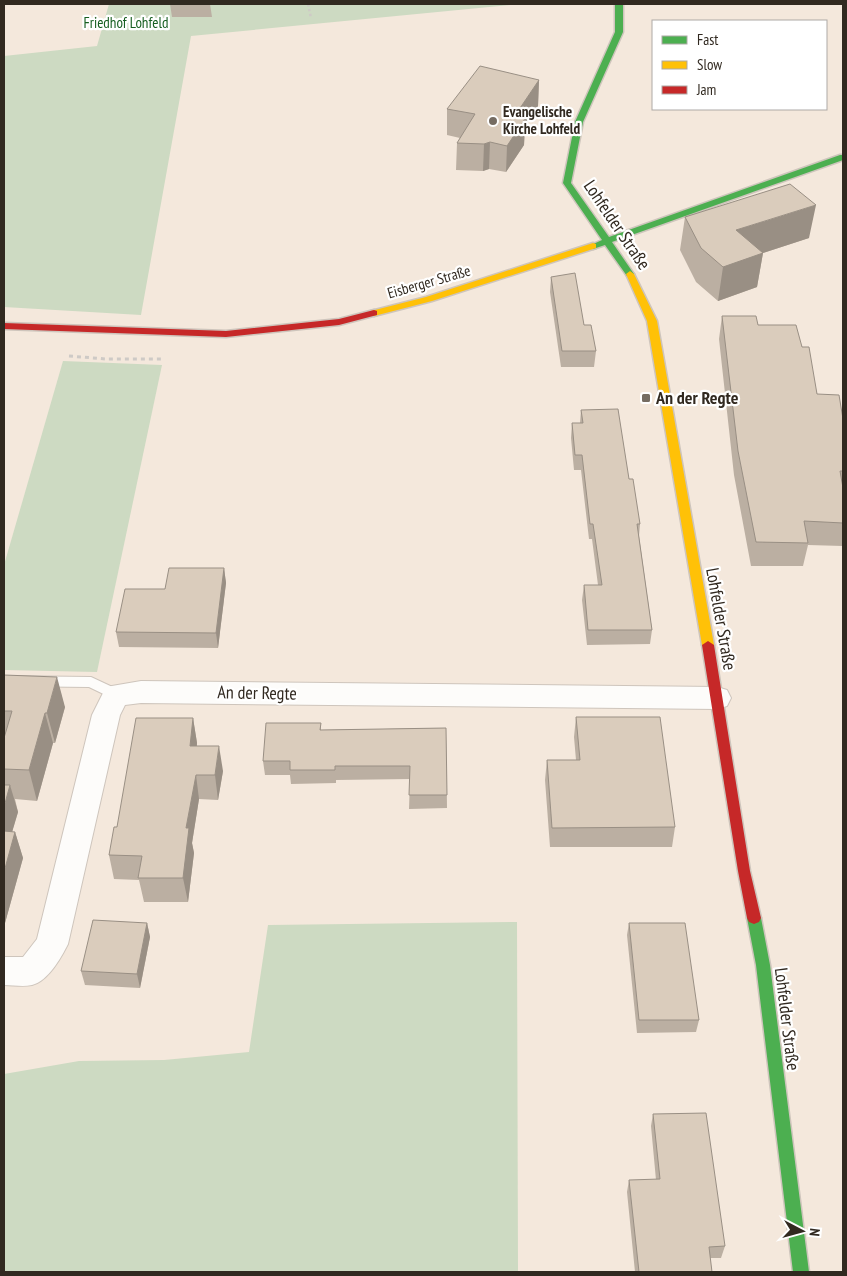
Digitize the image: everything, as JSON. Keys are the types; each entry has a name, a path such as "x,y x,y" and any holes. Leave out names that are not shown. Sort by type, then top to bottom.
{"street":[{"name":"Lohfelder Straße","path":"619,4 619,32 579,122 566,183 634,280 652,321 717,698 744,870 762,965 802,1272"},
{"name":"Eisberger Straße","path":"4,326 226,334 339,322 429,299 608,241 843,157"},
{"name":"An der Regte","path":"116,695 141,692 717,698"},
{"path":"4,971 31,971 52,944 106,715 116,695"}],"lane":[{"path":"4,681 91,682 116,695"}],"path":[{"path":"308,4 311,18"}],"green space":[{"name":"Friedhof Lohfeld","path":"109,4 520,4 191,36 141,315 4,307 4,56 97,46"},
{"path":"63,361 162,365 97,672 4,670 4,565"},
{"path":"517,922 518,1272 4,1272 4,1074 79,1061 164,1060 249,1052 268,925"}],"building":[{"path":"480,66 539,80 514,117 525,119 507,146 490,142 484,144 457,143 475,114 447,109"},
{"path":"790,184 816,205 736,230 763,253 723,267 701,248 685,217"},
{"path":"575,273 584,325 591,325 596,351 562,351 551,277"},
{"path":"722,316 756,316 758,325 796,325 802,347 809,347 817,394 839,395 843,419 843,471 840,471 843,488 843,523 804,521 808,543 756,542 738,451"},
{"path":"618,409 629,479 633,479 640,524 637,524 652,630 588,630 584,585 602,585 593,524 590,524 582,455 575,455 572,423 583,423 581,410"},
{"path":"169,568 224,568 216,633 116,632 125,589 165,589"},
{"path":"4,675 57,677 29,770 4,769 4,738 12,711 4,711"},
{"path":"576,717 660,717 675,827 552,828 547,760 580,760"},
{"path":"136,718 193,718 190,746 219,746 215,775 196,775 186,828 189,828 183,878 138,878 142,856 109,855 114,827 117,827"},
{"path":"266,723 321,723 320,730 446,728 447,795 409,795 410,766 335,766 335,770 290,770 290,761 263,761"},
{"path":"4,785 10,785 4,807"},
{"path":"4,831 15,832 4,872"},
{"path":"93,920 147,923 137,974 81,971"},
{"path":"629,923 685,923 699,1020 639,1020"},
{"path":"706,1113 725,1246 709,1247 712,1272 639,1272 629,1180 660,1179 653,1114"}],"traffic: fast":[{"path":"619,4 619,32 579,122 567,183 630,274"},
{"path":"593,246 843,157"},
{"path":"754,918 763,965 801,1272"}],"traffic: slow":[{"path":"374,313 429,299 593,246"},
{"path":"630,274 652,321 708,645"}],"traffic: jam":[{"path":"4,326 226,334 339,322 374,313"},
{"path":"708,645 744,871 754,918"}],"place":[{"name":"Evangelische Kirche Lohfeld","path":"493,121"},
{"name":"An der Regte","path":"646,398"}]}
